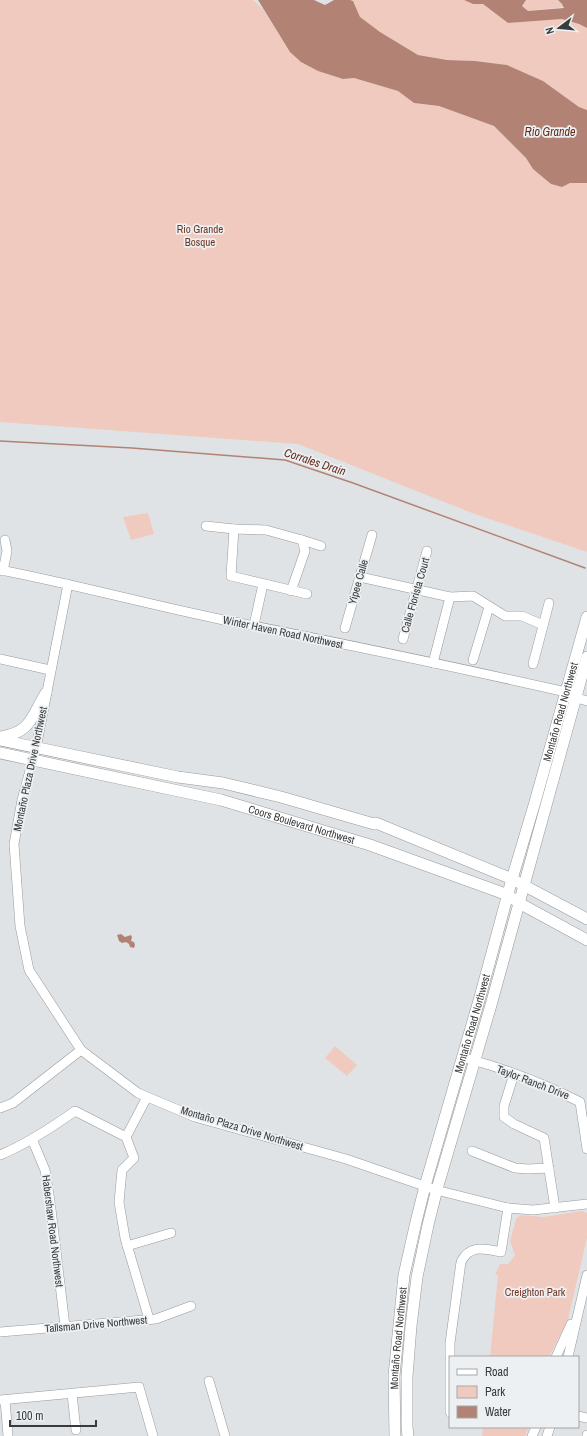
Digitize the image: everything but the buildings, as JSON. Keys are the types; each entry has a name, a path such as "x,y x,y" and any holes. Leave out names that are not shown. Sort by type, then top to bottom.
{"main road":[{"name":"Montaño Road Northwest","path":"395,1436 394,1376 403,1289 406,1268 425,1186 587,617"},
{"name":"Montaño Road Northwest","path":"408,1436 407,1376 411,1326 417,1277 436,1190 519,903 562,747 584,698 580,682 587,657"},
{"path":"0,737 12,735 26,727 46,693"},
{"name":"Coors Boulevard Northwest","path":"0,740 178,777 223,783 288,799 374,824 376,823 512,879 587,918"},
{"name":"Coors Boulevard Northwest","path":"0,752 221,800 370,845 508,895 519,903 587,940"}],"street":[{"path":"206,526 266,530 321,546"},
{"path":"234,529 231,576 307,594"},
{"name":"Yipee Calle","path":"345,628 372,535"},
{"path":"2,570 7,551 5,540"},
{"path":"291,591 305,551 302,540"},
{"name":"Calle Florista Court","path":"402,639 427,551"},
{"name":"Winter Haven Road Northwest","path":"2,570 219,619 464,669 566,692"},
{"path":"360,577 416,591 450,597 473,596 505,616 522,616 543,625"},
{"name":"Montaño Plaza Drive Northwest","path":"68,584 36,748 22,800 14,844 20,926 29,970 81,1050 138,1093 195,1117 346,1159 436,1190 508,1208 533,1210 587,1204"},
{"path":"254,625 263,584"},
{"path":"433,663 450,597"},
{"path":"533,664 549,603"},
{"path":"473,660 489,607"},
{"path":"580,641 579,660 573,690 584,698"},
{"path":"0,659 50,670"},
{"path":"562,747 561,733 570,697 566,692"},
{"path":"0,1108 13,1103 81,1050"},
{"name":"Taylor Ranch Drive","path":"462,1056 514,1074 580,1102 587,1148"},
{"path":"514,1074 504,1106 504,1116 514,1124 544,1138 555,1208"},
{"path":"126,1137 147,1097"},
{"path":"0,1155 32,1139 75,1111 126,1137 134,1158 122,1170 119,1202 127,1246 149,1319"},
{"name":"Habershaw Road Northwest","path":"32,1139 45,1170 65,1326"},
{"path":"472,1151 515,1168 549,1168"},
{"path":"450,1356 450,1343 461,1262 464,1256 470,1251 476,1249 501,1252 508,1208"},
{"path":"127,1246 171,1233"},
{"path":"568,1356 587,1275"},
{"name":"Tallsman Drive Northwest","path":"0,1332 149,1319 190,1306"},
{"path":"556,1356 579,1309"},
{"path":"209,1381 225,1436"},
{"path":"8,1436 2,1400 139,1387 153,1436"},
{"path":"72,1394 76,1430"}],"green space":[{"name":"Rio Grande Bosque","path":"0,0 253,0 263,9 282,39 318,71 343,79 354,78 398,91 414,103 439,106 494,126 526,158 533,169 551,184 562,187 570,183 587,183 587,552 472,513 298,444 0,422"},
{"path":"350,0 464,0 473,4 483,4 508,23 562,19 579,24 587,28 587,110 579,107 543,81 507,65 475,61 447,60 418,55 380,32 360,17 353,1"},
{"path":"526,0 558,0 564,7 528,11 522,6"},
{"path":"148,513 154,534 131,540 123,517"},
{"path":"335,1046 357,1065 347,1076 325,1058"},
{"name":"Creighton Park","path":"582,1211 587,1213 587,1238 568,1319 550,1356 490,1356 498,1275 495,1275 500,1264 508,1264 515,1255 510,1241 516,1219 520,1215 543,1217"},
{"path":"483,1428 529,1428 525,1436 482,1436"}],"water":[{"name":"Rio Grande","path":"258,0 314,0 325,5 334,0 350,0 353,1 360,17 380,32 418,55 447,60 475,61 507,65 543,81 579,107 587,110 587,183 570,183 562,187 551,184 533,169 526,158 494,126 439,106 414,103 398,91 354,78 343,79 318,71 301,62 290,52"},
{"path":"464,0 526,0 522,6 528,11 564,8 558,0 587,0 587,28 562,19 508,23 483,4 473,4"},
{"path":"121,934 125,937 131,935 131,941 134,942 135,945 134,948 130,947 126,942 122,943 119,941 117,935"}],"waterway":[{"name":"Corrales Drain","path":"0,441 132,448 285,460 353,483 585,568"}]}
